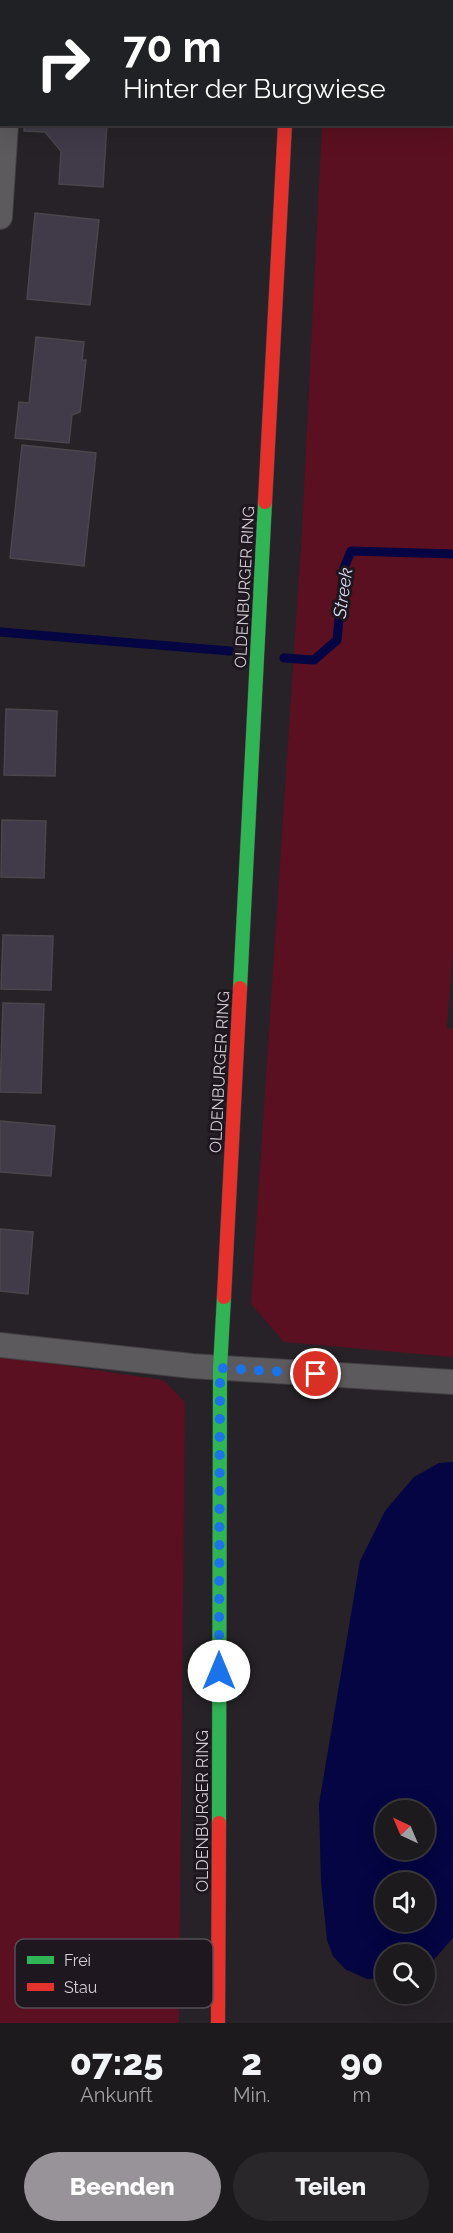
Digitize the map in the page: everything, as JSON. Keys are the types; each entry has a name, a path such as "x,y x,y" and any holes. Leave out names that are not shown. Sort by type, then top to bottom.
{"main road":[{"name":"OLDENBURGER RING","path":"218,2023 220,1368 285,126"}],"street":[{"path":"0,217 6,126"},
{"path":"0,1345 220,1368 453,1382"}],"shaded area":[{"path":"322,126 453,126 453,949 447,1028 453,1029 453,1357 284,1342 251,1304 302,530"},
{"path":"0,1356 163,1380 185,1402 180,1939 15,1939 15,2008 179,2008 179,2023 0,2023"},
{"path":"453,1462 453,1938 435,1958 435,1944 375,1944 375,1979 367,1979 345,1969 333,1956 327,1940 321,1882 319,1804 360,1561 385,1511 414,1477 439,1463"}],"building":[{"path":"24,126 107,126 103,187 59,184 61,151 45,132 24,131"},
{"path":"35,213 99,220 90,305 27,299"},
{"path":"36,337 84,342 82,360 86,360 80,412 72,415 69,443 15,438 19,402 29,403"},
{"path":"22,445 96,453 84,566 10,558"},
{"path":"6,709 57,711 55,776 4,775"},
{"path":"2,820 46,821 44,878 1,877"},
{"path":"3,935 53,936 51,990 1,989"},
{"path":"3,1003 44,1004 41,1093 0,1092"},
{"path":"0,1121 55,1126 51,1176 0,1172"},
{"path":"0,1229 33,1232 28,1294 0,1291"}],"waterway":[{"name":"Streek","path":"284,658 314,660 337,640 344,568 351,551 453,554"},
{"name":"Streek","path":"0,632 230,651"}],"traffic: fast":[{"path":"240,988 265,502"},
{"path":"219,1823 220,1368 224,1297"}],"traffic: jam":[{"path":"265,502 285,126"},
{"path":"224,1297 240,988"},
{"path":"218,2023 219,1823"}],"route":[{"path":"219,1671 220,1368 316,1374"}]}
